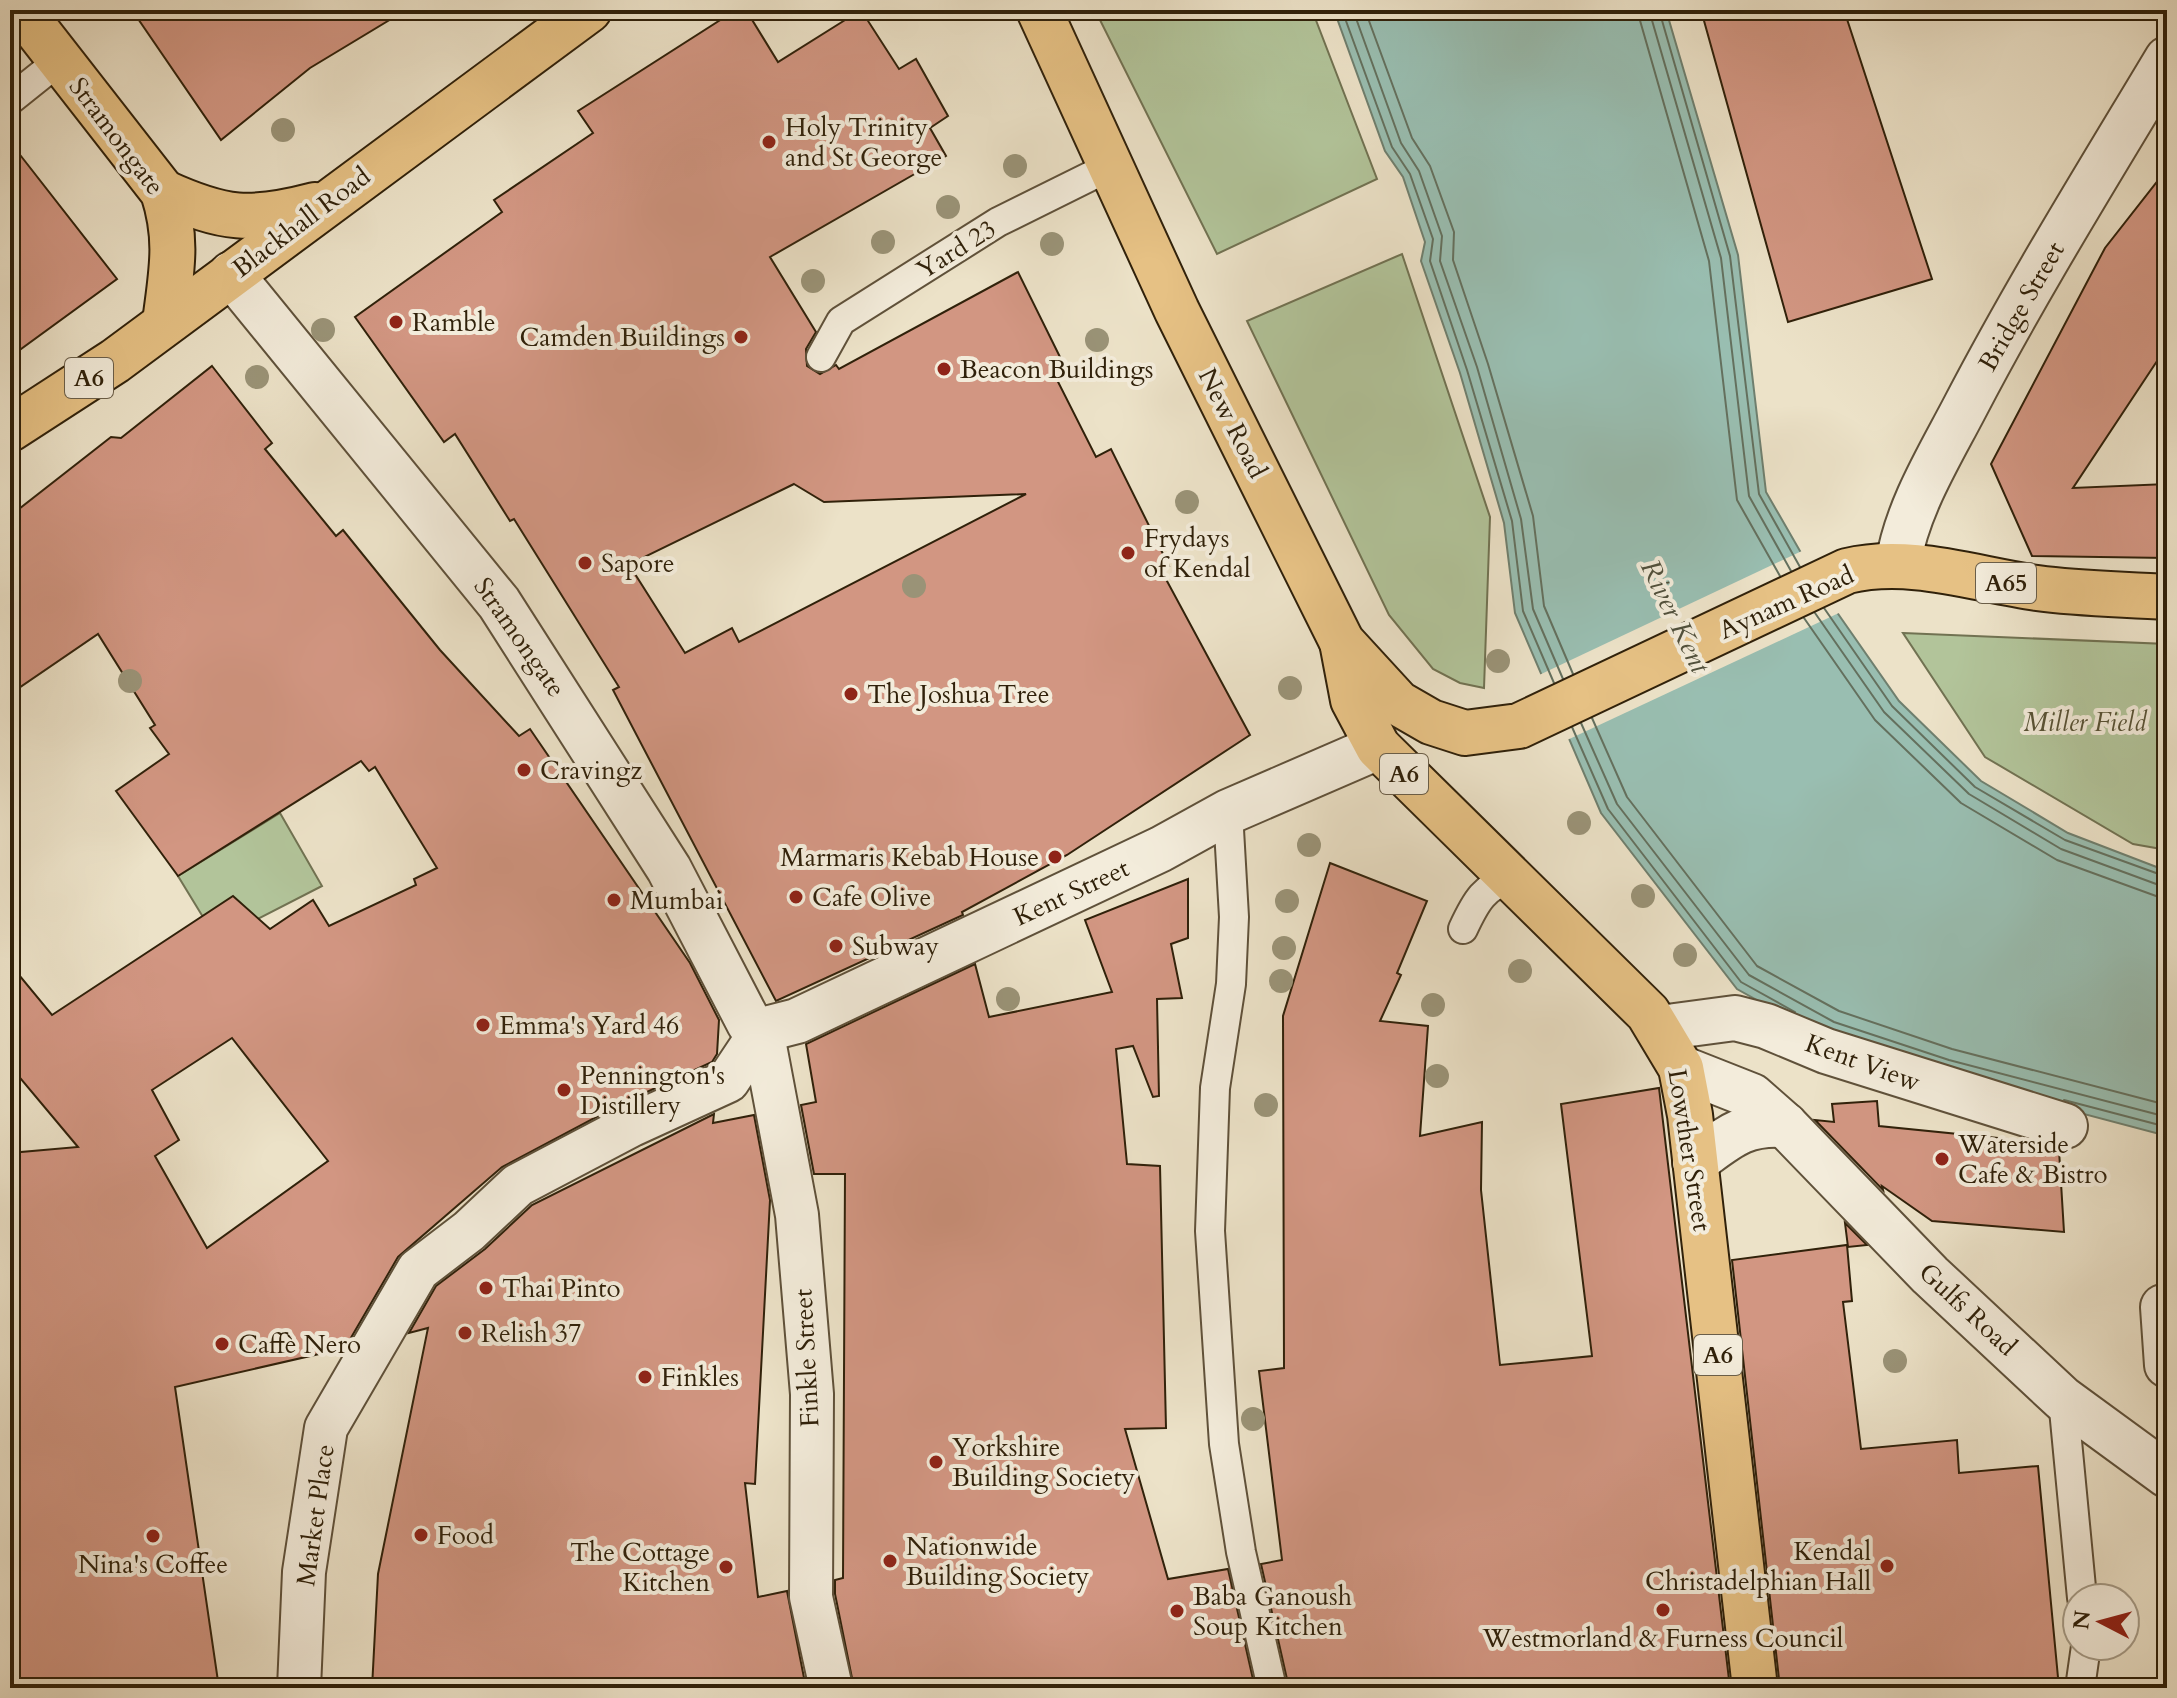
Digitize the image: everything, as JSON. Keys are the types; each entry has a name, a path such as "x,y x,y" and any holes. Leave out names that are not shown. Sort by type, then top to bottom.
{"highway":[{"name":"Stramongate","path":"21,10 163,192 173,224 175,245 165,323"},
{"name":"Blackhall Road","path":"10,429 115,361 589,10"},
{"name":"New Road","path":"1039,11 1177,311 1342,642 1398,703 1431,722 1465,733 1519,726"},
{"path":"163,192 208,212 248,216 282,213 326,202"},
{"name":"Aynam Road","path":"1519,726 1847,571 1898,564 2039,588 2167,597"},
{"name":"Lowther Street","path":"1342,642 1353,700 1378,747 1448,819 1514,877 1660,1028 1681,1068 1695,1162 1755,1688"}],"street":[{"name":"Bridge Street","path":"1898,564 1902,541 1924,485 2008,324 2167,59"},
{"name":"Stramongate","path":"231,274 499,603 669,869 749,1023 762,1030"},
{"name":"Kent Street","path":"762,1030 797,1021 1161,849 1228,812 1378,747"},
{"name":"Kent View","path":"1660,1028 1735,1018 1766,1026 1870,1066 2065,1126"},
{"name":"Market Place","path":"299,1688 304,1572 326,1428 418,1270 469,1231 518,1185 632,1125 728,1081 762,1030"},
{"name":"Finkle Street","path":"762,1030 797,1215 812,1394 811,1597 831,1688"},
{"name":"Gulfs Road","path":"1681,1068 1752,1096 1785,1125 1930,1275 2063,1399 2167,1475"},
{"path":"1695,1162 1741,1128 1762,1123 1785,1125"},
{"path":"2163,1307 2167,1365"}],"lane":[{"path":"10,100 60,60"},
{"name":"Yard 23","path":"821,357 841,321 998,222 1111,166"},
{"path":"1228,812 1234,917 1231,984 1215,1088 1210,1231 1224,1444 1241,1552 1272,1688"},
{"path":"1463,929 1477,898 1491,884 1514,877"},
{"path":"2063,1399 2080,1582"},
{"path":"2080,1688 2084,1662"}],"green space":[{"path":"1095,10 1312,10 1377,179 1217,254"},
{"path":"1402,254 1490,517 1484,688 1460,683 1433,669 1389,615 1247,321"},
{"name":"Miller Field","path":"1903,633 2167,644 2167,850 2133,844 1985,757"},
{"path":"280,813 322,886 217,940 178,876"}],"water":[{"name":"River Kent","path":"1334,10 1666,10 1738,255 1766,492 1827,598 1899,701 1981,781 2068,833 2167,871 2167,1136 1944,1077 1827,1039 1737,989 1601,813 1515,613 1504,523 1460,373 1421,261 1425,242 1403,177 1385,151"}],"pier":[{"path":"1804,550 1841,612 1565,741 1537,676"}],"building":[{"path":"132,10 406,10 310,68 221,140"},
{"path":"736,10 746,10 778,62 861,10 899,69 916,59 948,116 930,128 946,156 770,257 816,332 806,349 807,366 820,374 836,365 839,369 1018,272 1061,359 1049,364 1096,457 1111,449 1169,566 1161,570 1250,735 1067,855 962,912 963,915 776,1001 613,690 619,687 514,519 510,521 455,434 444,442 355,317 502,212 494,200 593,133 578,111","holes":["794,484 824,502 1026,494 739,642 732,628 685,653 635,574 642,569 636,561"]},
{"path":"1701,10 1844,10 1932,279 1788,322"},
{"path":"10,142 117,279 10,357"},
{"path":"2167,169 2167,346 2073,488 2167,484 2167,558 2032,556 1991,464 2105,248"},
{"path":"212,366 272,443 265,449 336,536 343,530 440,650 519,736 530,729 690,963 719,1020 717,1054 712,1062 621,1104 502,1167 398,1257 345,1348 175,1387 219,1688 10,1688 10,1153 78,1147 10,1066 10,964 52,1015 233,896 270,929 313,900 329,926 416,885 414,879 437,868 375,767 369,771 361,761 178,876 116,791 169,754 150,728 155,725 98,634 10,694 10,516 111,437 121,438","holes":["232,1038 328,1161 207,1248 155,1156 179,1140 152,1090"]},
{"path":"1330,863 1427,901 1397,973 1401,975 1380,1021 1428,1026 1420,1136 1482,1122 1481,1190 1500,1365 1592,1356 1561,1104 1659,1088 1730,1688 1289,1688 1261,1564 1282,1560 1259,1371 1284,1368 1283,1016"},
{"path":"1188,879 1188,938 1171,944 1182,998 1157,999 1159,1096 1153,1097 1133,1046 1116,1049 1127,1164 1160,1166 1166,1428 1125,1429 1168,1579 1228,1569 1255,1688 854,1688 835,1594 835,1580 843,1578 845,1174 814,1174 801,1105 816,1102 806,1044 975,964 989,1017 1112,992 1085,920"},
{"path":"1877,1101 1879,1126 2028,1141 2059,1150 2064,1232 1932,1221 1882,1186 1883,1190 1815,1120 1834,1122 1832,1104"},
{"path":"714,1114 713,1123 754,1115 770,1200 755,1484 745,1483 758,1597 787,1591 806,1688 372,1688 378,1574 428,1328 409,1333 436,1286 485,1249 532,1205"},
{"path":"1845,1223 1867,1245 1848,1247"},
{"path":"1847,1245 1852,1301 1843,1302 1861,1449 1957,1440 1959,1473 2038,1466 2059,1688 1780,1688 1732,1260"}],"place":[{"name":"Holy Trinity and St George","path":"769,142"},
{"name":"Ramble","path":"396,322"},
{"name":"Camden Buildings","path":"741,337"},
{"name":"Beacon Buildings","path":"944,369"},
{"name":"Frydays of Kendal","path":"1128,553"},
{"name":"Sapore","path":"585,563"},
{"name":"The Joshua Tree","path":"851,694"},
{"name":"Cravingz","path":"524,770"},
{"name":"Marmaris Kebab House","path":"1055,857"},
{"name":"Cafe Olive","path":"796,897"},
{"name":"Mumbai","path":"614,900"},
{"name":"Subway","path":"836,946"},
{"name":"Emma's Yard 46","path":"483,1025"},
{"name":"Pennington's Distillery","path":"564,1090"},
{"name":"Waterside Cafe & Bistro","path":"1942,1159"},
{"name":"Thai Pinto","path":"486,1288"},
{"name":"Relish 37","path":"465,1333"},
{"name":"Caffè Nero","path":"222,1344"},
{"name":"Finkles","path":"645,1377"},
{"name":"Yorkshire Building Society","path":"936,1462"},
{"name":"Food","path":"421,1535"},
{"name":"Nina's Coffee","path":"153,1536"},
{"name":"Nationwide Building Society","path":"890,1561"},
{"name":"Kendal Christadelphian Hall","path":"1887,1566"},
{"name":"The Cottage Kitchen","path":"726,1567"},
{"name":"Westmorland & Furness Council","path":"1663,1610"},
{"name":"Baba Ganoush Soup Kitchen","path":"1177,1611"}]}
